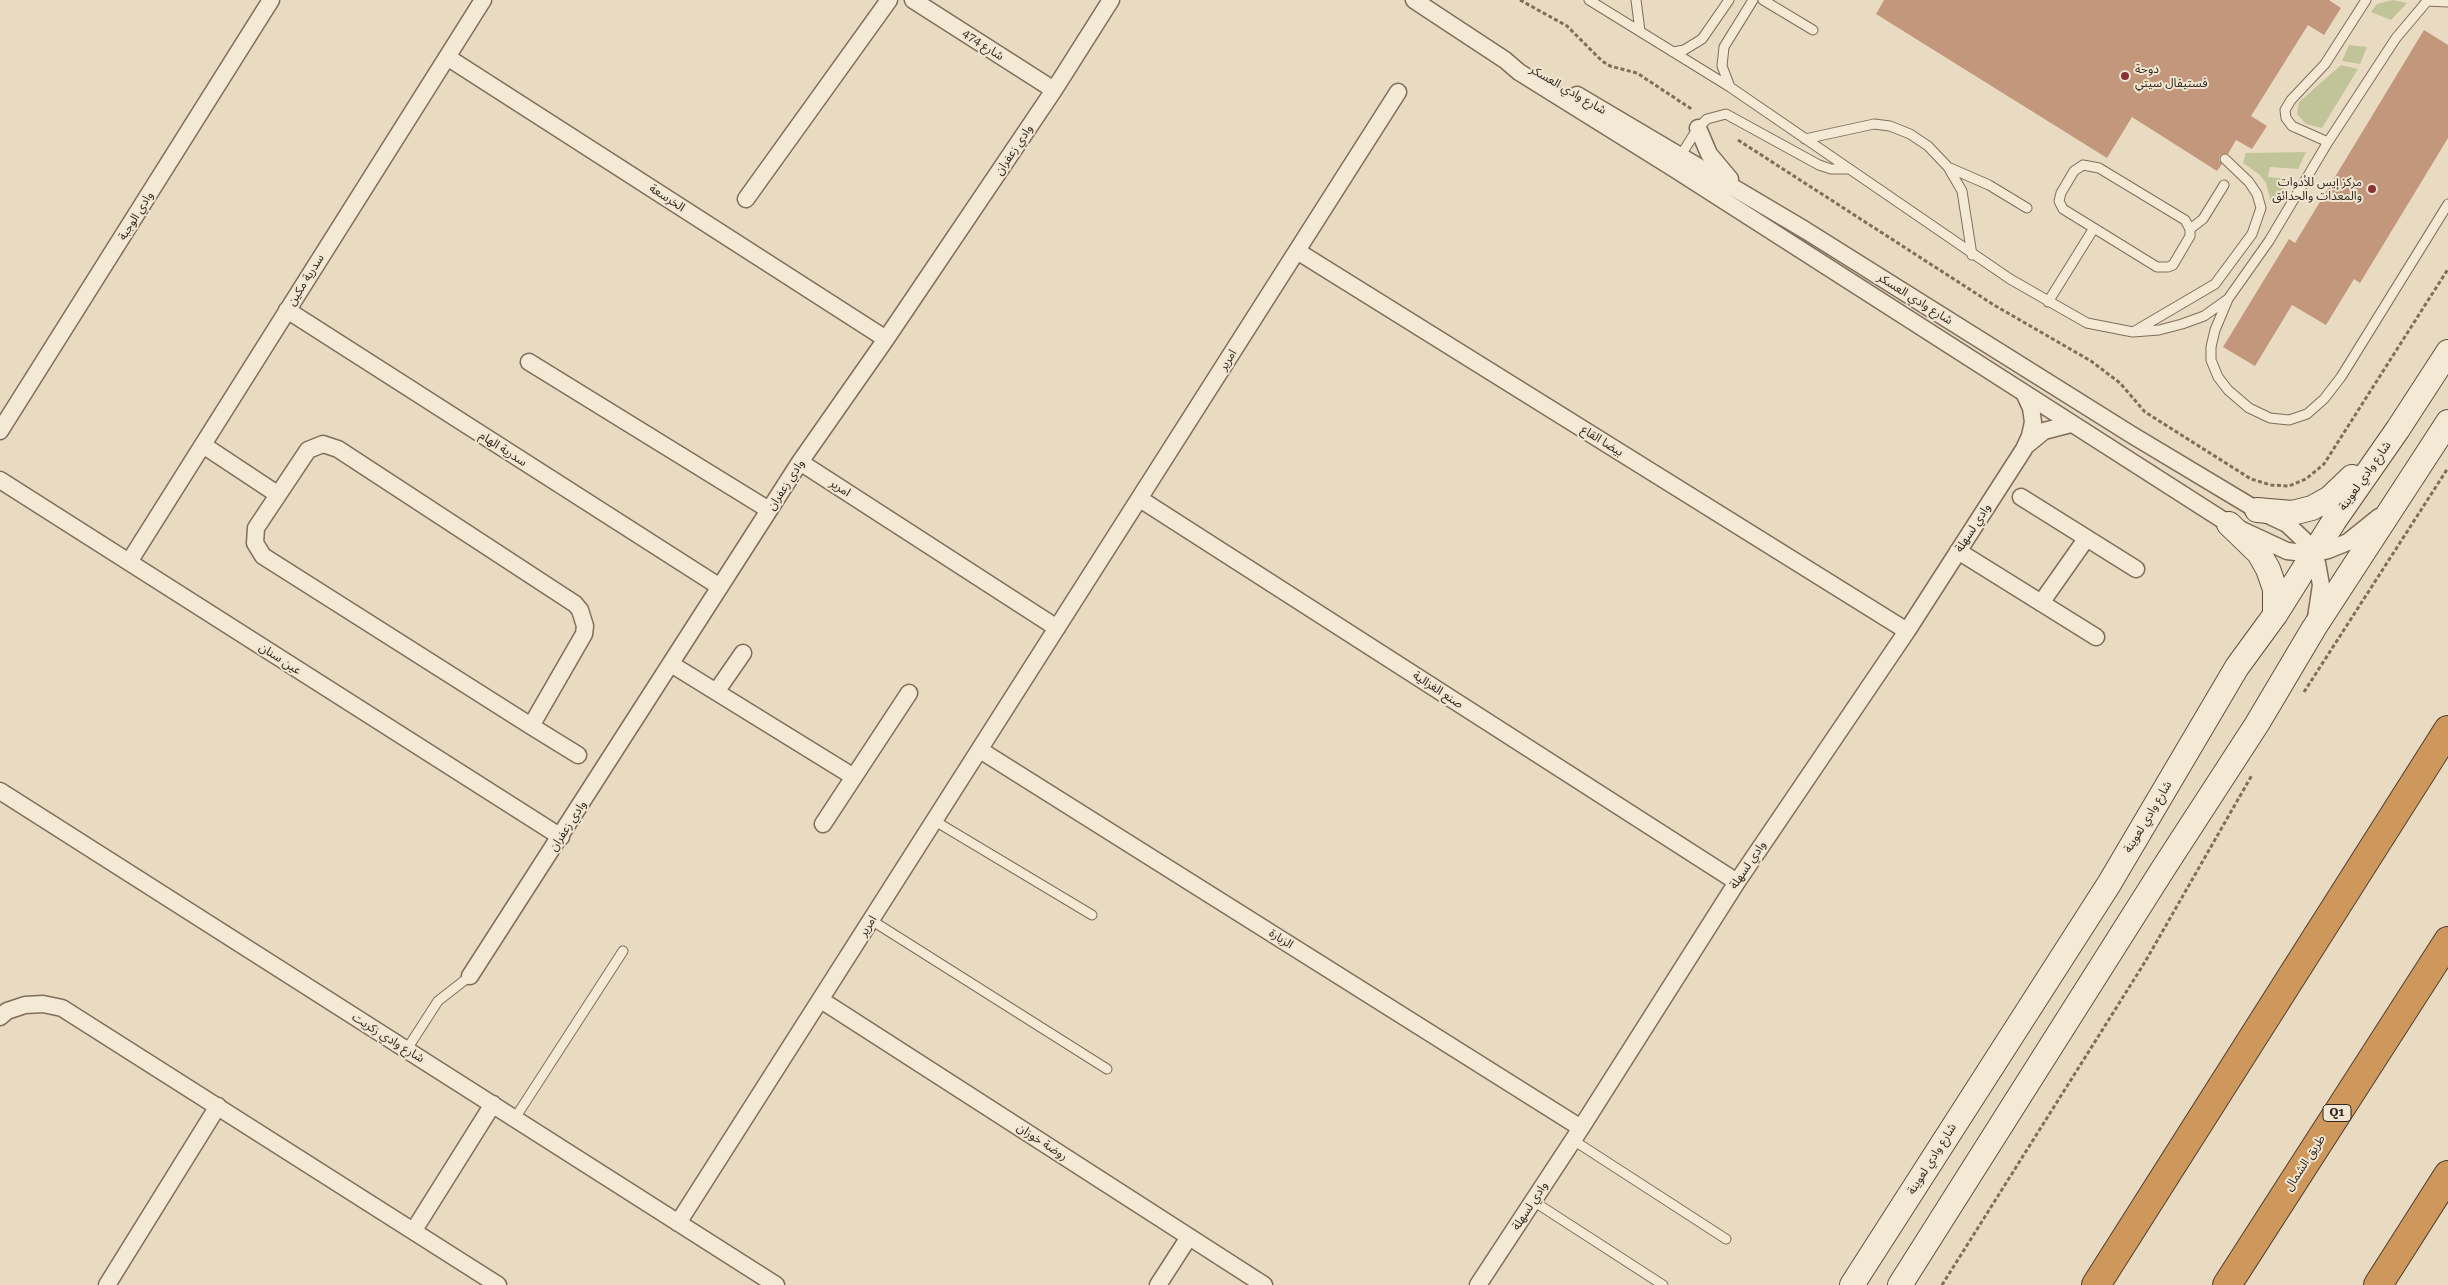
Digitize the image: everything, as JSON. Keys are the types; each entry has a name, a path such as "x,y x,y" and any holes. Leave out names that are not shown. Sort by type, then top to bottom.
{"highway":[{"path":"2096,1285 2448,730"},
{"name":"طريق الشمال","path":"2227,1285 2448,941"},
{"path":"2378,1285 2448,1174"}],"main road":[{"name":"شارع وادي لعوينة","path":"1852,1285 2109,884 2237,667 2275,615 2313,554 2448,352"},
{"path":"1900,1285 2158,877 2258,724 2314,628 2448,422"},
{"path":"2257,510 2292,513 2319,504 2342,487 2398,429"},
{"path":"2229,524 2258,553 2268,569 2274,589 2275,615"}],"street":[{"name":"وادي الوجبة","path":"0,431 271,0"},
{"name":"سدرية مكين","path":"129,562 483,0"},
{"path":"746,200 889,0"},
{"name":"شارع 474","path":"913,0 1054,90"},
{"name":"وادي زعفران","path":"470,976 800,462 886,339 1054,90 1111,0"},
{"name":"شارع وادي العسكر","path":"1414,0 1506,60 1532,69 1677,162 2070,424 2229,524 2287,551 2313,554 2336,548 2353,539 2396,502"},
{"name":"الخرسعة","path":"447,57 886,339"},
{"name":"امرير","path":"678,1223 1398,92"},
{"path":"1698,128 1714,162 1746,194"},
{"name":"شارع وادي العسكر","path":"1677,162 1746,194 2257,510 2287,524 2301,536 2313,554 2319,569 2320,585 2314,628"},
{"name":"بيضا القاع","path":"1297,251 1907,631"},
{"name":"سدرية الهام","path":"286,310 720,587"},
{"path":"529,362 769,510"},
{"name":"وادي لسهلة","path":"1478,1285 1534,1201 1737,882 1907,631 2024,449 2030,436 2033,422 2031,408 2026,395"},
{"name":"وادي لسهلة","path":"2024,449 2044,431 2070,424"},
{"path":"531,726 584,634 584,618 575,604 330,445 323,444 308,450 256,528 255,543 263,556 531,726 578,755"},
{"path":"203,445 277,494"},
{"name":"امرير","path":"800,462 1057,628"},
{"name":"عين سنان","path":"0,480 561,837"},
{"path":"2021,497 2136,569"},
{"name":"صنع الغزالية","path":"1140,498 1737,882"},
{"path":"2041,603 2086,538"},
{"path":"1958,551 2096,637"},
{"path":"716,692 743,653"},
{"path":"671,664 854,777"},
{"path":"823,824 909,693"},
{"name":"الزبارة","path":"980,750 1577,1134"},
{"name":"شارع وادي زكريت","path":"0,791 776,1285"},
{"name":"روضة خوزان","path":"821,1000 1264,1285"},
{"path":"0,1017 8,1011 25,1005 44,1004 62,1008 498,1285"},
{"path":"414,1230 493,1104"},
{"path":"106,1285 218,1106"},
{"path":"1158,1285 1189,1237"}],"lane":[{"path":"1589,0 1730,87 1972,255 2048,302 2087,323 2133,332 2159,330 2204,316 2228,299"},
{"path":"1636,0 1640,32"},
{"path":"1673,52 1684,50 1702,39 1729,0"},
{"path":"1730,87 1722,66 1724,47 1753,0"},
{"path":"1763,0 1813,30"},
{"path":"2328,142 2292,126 2286,118 2285,110 2291,100 2325,64 2366,0"},
{"path":"2448,2 2427,1 2396,38 2328,142 2270,241 2228,299 2215,330 2211,347 2211,360 2218,378 2228,390 2249,408 2270,418 2289,420 2307,414 2324,399 2341,377 2448,204"},
{"path":"1677,162 1698,128 1713,116 1726,114 1818,165 1831,169 1849,169"},
{"path":"1805,139 1874,124 1890,126 1910,134 1928,146 1948,167 1962,191 1972,255"},
{"path":"2133,332 2215,284 2252,234 2261,208 2258,194 2249,182 2225,159"},
{"path":"2083,165 2099,168 2185,220 2190,230 2188,242 2177,261 2168,267 2158,267 2064,209 2059,201 2061,193 2070,175 2083,165"},
{"path":"1948,167 1989,185 2027,208"},
{"path":"2190,230 2203,219 2224,186"},
{"path":"2048,302 2094,228"},
{"path":"935,821 1092,915"},
{"path":"871,920 1107,1069"},
{"path":"515,1118 623,951"},
{"path":"407,1049 438,1001 470,976"},
{"path":"1577,1134 1726,1239"},
{"path":"1534,1201 1663,1285"}],"path":[{"path":"2300,698 2448,468"},
{"path":"1942,1285 2145,962 2254,773"}],"green space":[{"path":"2393,0 2407,3 2391,20 2371,12 2377,4"},
{"path":"2349,45 2367,47 2360,64 2342,61"},
{"path":"2341,65 2358,69 2322,128 2306,124 2297,114 2299,102"},
{"path":"2306,152 2298,169 2270,167 2268,177 2290,179 2277,202 2271,203 2266,183 2260,175 2243,163 2246,153"}],"building":[{"name":"دوحة فستيفال سيتي","path":"1884,0 2329,0 2341,8 2324,35 2308,25 2251,116 2267,126 2252,149 2236,140 2228,154 2220,155 2219,160 2222,164 2217,171 2132,117 2107,158 1876,14"},
{"name":"مركز إيس للأدوات والمعدات والحدائق","path":"2424,30 2448,45 2448,138 2360,283 2354,279 2326,325 2292,305 2255,366 2223,347 2289,239 2295,243"}],"place":[{"name":"دوحة فستيفال سيتي","path":"2125,76"},
{"name":"مركز إيس للأدوات والمعدات والحدائق","path":"2372,189"}]}
